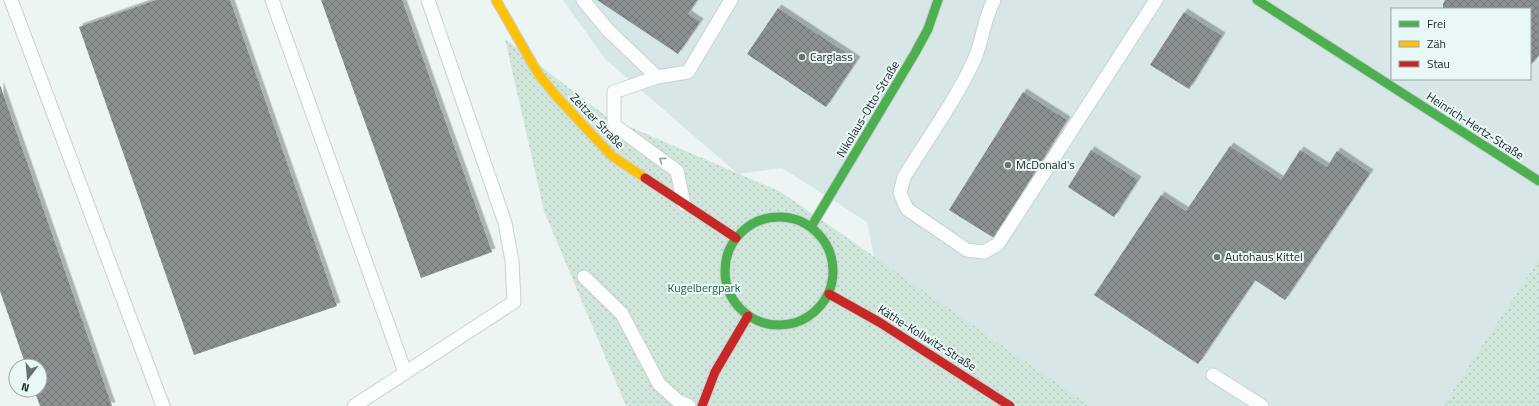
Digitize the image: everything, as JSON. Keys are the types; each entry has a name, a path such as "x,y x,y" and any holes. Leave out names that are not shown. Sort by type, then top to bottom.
{"main road":[{"name":"Zeitzer Straße","path":"496,0 527,56 557,98 612,156 736,238"},
{"name":"Nikolaus-Otto-Straße","path":"811,227 915,53 928,29 938,0"},
{"name":"Heinrich-Hertz-Straße","path":"1258,0 1539,182"},
{"path":"771,217 792,218 811,227 824,241 832,257 834,276 829,294 816,311 798,322 788,325 767,324 748,316 733,300 725,279 726,257 736,238 752,224 771,217"},
{"name":"Käthe-Kollwitz-Straße","path":"829,294 880,322 1010,406"},
{"path":"702,406 715,372 748,316"}],"lane":[{"path":"11,0 163,406"},
{"path":"272,0 405,372"},
{"path":"354,406 514,302 512,261 505,223 428,0"},
{"path":"583,0 608,30 658,77"},
{"path":"684,204 677,171 614,125 614,92 658,77 688,72 731,0"},
{"path":"994,0 989,10 975,57 962,84 904,177 900,194 907,209 967,250 984,252 998,244 1156,0"},
{"path":"584,277 622,314 659,384 678,401 689,406"},
{"path":"1213,375 1262,406"}],"shaded area":[{"path":"563,0 1539,0 1539,258 1443,406 1090,406 874,257 867,222 782,168 738,174 605,59"}],"green space":[{"name":"Kugelbergpark","path":"505,39 607,117 781,192 1090,406 626,406 544,211"},
{"path":"1539,258 1539,406 1443,406"}],"building":[{"path":"156,0 230,0 337,306 194,355 79,27"},
{"path":"321,0 402,0 492,252 421,278"},
{"path":"597,0 697,0 688,14 700,22 678,54"},
{"path":"1445,0 1539,0 1539,55 1531,65 1531,8 1443,8"},
{"name":"Carglass","path":"778,8 857,60 826,107 747,54"},
{"path":"1184,12 1222,36 1189,89 1150,65"},
{"path":"0,85 112,406 40,406 37,398 48,398 48,358 23,358 0,291"},
{"name":"McDonald's","path":"1023,92 1067,120 994,238 949,210"},
{"name":"Autohaus Kittel","path":"1230,146 1281,180 1300,150 1327,167 1337,151 1370,173 1285,300 1255,280 1198,364 1094,295 1161,195 1186,211"},
{"path":"1091,150 1138,180 1114,217 1068,187"}],"traffic: fast":[{"path":"811,227 915,53 928,29 938,0"},
{"path":"1257,0 1539,181"},
{"path":"779,217 800,221 817,233 829,250 833,271 829,292 817,309 800,321 779,325 758,321 741,309 729,292 725,271 729,250 741,233 758,221 779,217"}],"traffic: slow":[{"path":"496,0 539,75 557,97 612,156 645,178"}],"traffic: jam":[{"path":"645,178 736,238"},
{"path":"829,294 879,322 1010,406"},
{"path":"702,406 715,372 748,316"}],"place":[{"name":"Carglass","path":"802,57"},
{"name":"McDonald's","path":"1008,165"},
{"name":"Autohaus Kittel","path":"1217,257"}]}
